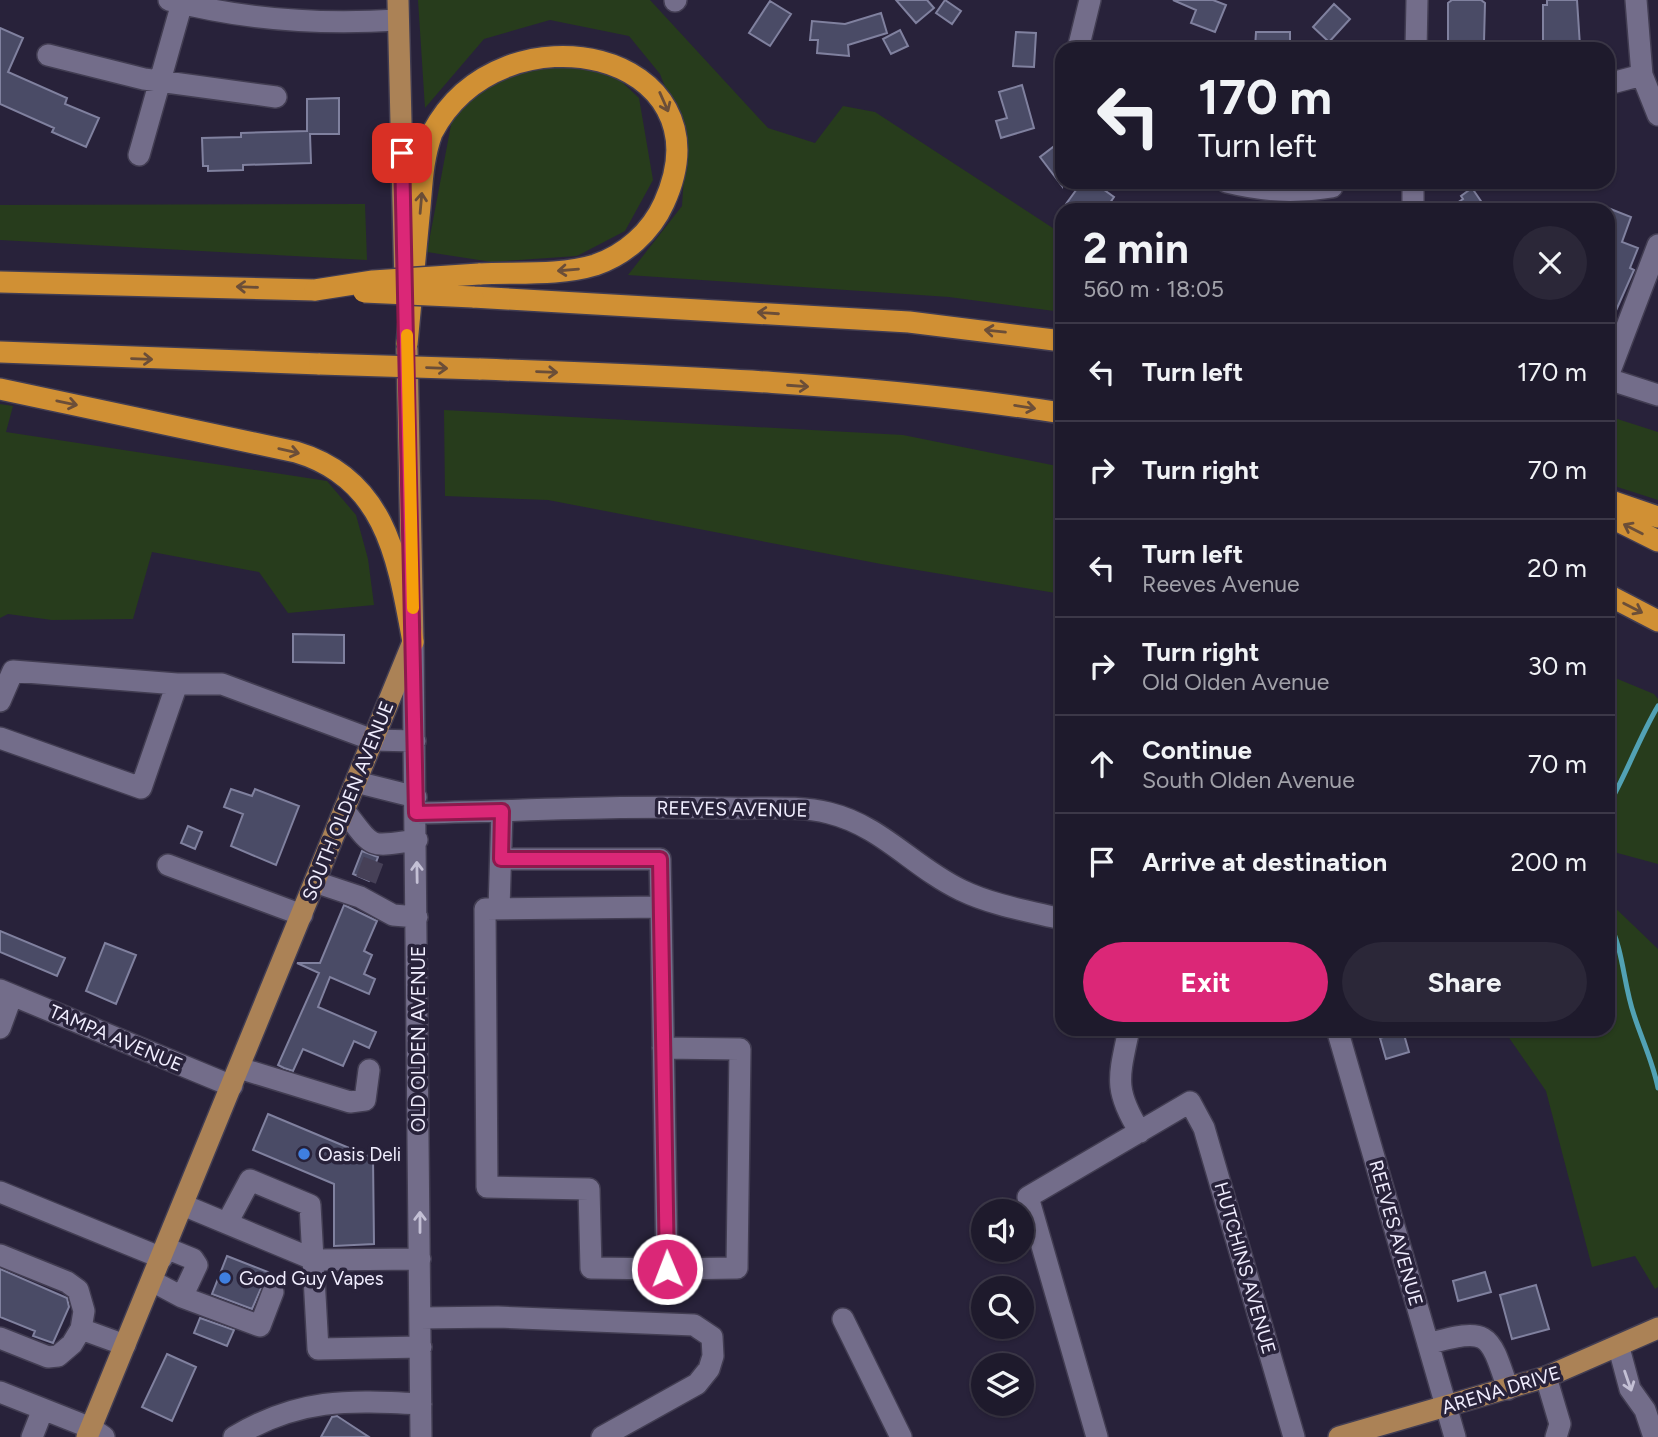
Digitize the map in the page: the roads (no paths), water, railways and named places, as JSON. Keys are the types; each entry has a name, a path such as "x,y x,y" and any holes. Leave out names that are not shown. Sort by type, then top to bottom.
{"highway":[{"path":"315,290 373,281 573,270 596,265 633,244 660,212 675,169 673,128 666,106 643,70 627,56 597,41"},
{"path":"407,344 425,159 432,134 459,87 474,70 506,47"},
{"path":"0,282 473,297 895,321 1055,340"},
{"path":"0,352 614,374 903,393 1055,412"},
{"path":"0,389 296,452 338,470 370,503 398,561 413,642"},
{"path":"1615,502 1658,517"},
{"path":"1615,520 1658,541"},
{"path":"1615,600 1658,621"}],"main road":[{"name":"SOUTH OLDEN AVENUE","path":"94,1434 125,1345 413,642 398,10"},
{"name":"ARENA DRIVE","path":"1339,1437 1546,1377 1619,1348 1658,1328"}],"street":[{"path":"1079,42 1090,0"},
{"path":"1416,42 1417,0"},
{"path":"1636,0 1642,75 1658,115"},
{"path":"139,155 162,82 175,2 292,20 349,23 398,10"},
{"path":"48,55 162,82 276,97"},
{"path":"1615,82 1642,75"},
{"path":"1260,189 1298,192 1318,189"},
{"path":"1615,359 1658,245"},
{"path":"1615,380 1658,395"},
{"name":"OLD OLDEN AVENUE","path":"413,642 421,1437"},
{"path":"0,701 13,671 177,684 222,684 373,740 415,741"},
{"path":"0,737 141,788 177,684"},
{"name":"REEVES AVENUE","path":"356,782 416,805 502,811 677,807 822,811 859,822 883,835 932,873 960,890 990,902 1055,917"},
{"path":"344,810 373,847 416,840"},
{"path":"499,909 502,811"},
{"path":"501,859 660,859 667,1269"},
{"path":"169,865 302,915"},
{"path":"315,883 358,887 393,915 417,917"},
{"path":"661,907 485,909 487,1187 589,1189 591,1268 737,1268 740,1049 663,1048"},
{"path":"0,1028 6,993"},
{"name":"TAMPA AVENUE","path":"6,993 236,1077 350,1102 365,1100 369,1070"},
{"path":"1097,1437 1028,1197 1140,1132 1124,1106 1119,1080 1128,1036"},
{"name":"REEVES AVENUE","path":"1339,1036 1455,1437"},
{"name":"HUTCHINS AVENUE","path":"1140,1132 1190,1102 1204,1128 1294,1437"},
{"path":"227,1223 250,1180 310,1205 318,1349 421,1347"},
{"path":"0,1192 164,1253 192,1259 197,1265 182,1297"},
{"path":"183,1205 315,1260 420,1259"},
{"path":"0,1255 67,1282 78,1290 84,1311 81,1329 72,1345 58,1356 48,1357 0,1338"},
{"path":"152,1281 182,1297 260,1326 273,1292"},
{"path":"420,1318 498,1317 694,1325 707,1331 712,1337 713,1356 709,1369 696,1384 602,1437"},
{"path":"843,1319 901,1437"},
{"path":"81,1329 125,1345"},
{"path":"1428,1344 1461,1335 1480,1336 1494,1348 1508,1389"},
{"path":"1619,1348 1630,1388 1645,1410 1654,1437"},
{"path":"1546,1377 1560,1424 1556,1437"},
{"path":"0,1392 94,1434"},
{"path":"234,1437 266,1418 300,1408 366,1401 421,1404"},
{"path":"32,1437 43,1409"}],"waterway":[{"path":"1615,793 1658,706"},
{"path":"1615,938 1630,1003 1658,1088"}],"tunnel":[{"path":"366,880 377,851"}],"place":[{"name":"Oasis Deli","path":"304,1154"},
{"name":"Good Guy Vapes","path":"225,1278"}]}
